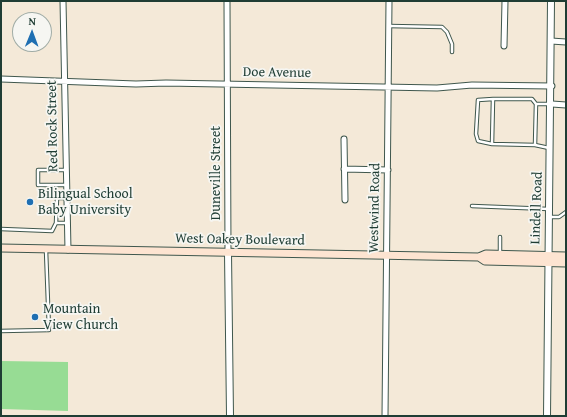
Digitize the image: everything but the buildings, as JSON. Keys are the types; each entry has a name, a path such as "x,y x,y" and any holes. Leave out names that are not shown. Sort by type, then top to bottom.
{"main road":[{"name":"West Oakey Boulevard","path":"1,248 479,257 486,254 500,254 548,259 566,263"},
{"name":"West Oakey Boulevard","path":"479,257 485,261 548,259 566,256"}],"street":[{"name":"Red Rock Street","path":"63,1 68,250"},
{"name":"Duneville Street","path":"227,1 230,416"},
{"name":"Westwind Road","path":"384,416 389,1"},
{"path":"504,46 505,1"},
{"name":"Lindell Road","path":"547,416 548,259 552,104 551,1"},
{"path":"551,41 566,42"},
{"name":"Doe Avenue","path":"1,79 64,82 436,88 472,85 552,86"},
{"path":"552,104 566,105"},
{"path":"344,139 345,200"},
{"path":"344,169 388,170"}],"lane":[{"path":"389,26 442,26 447,32 452,44 452,52"},
{"path":"492,144 493,99"},
{"path":"535,144 536,104 532,99 478,100 476,134 478,141 492,144 535,144 551,148"},
{"path":"536,104 552,104"},
{"path":"66,170 38,170 38,185 66,185"},
{"path":"1,229 52,231 56,223 57,198 67,198"},
{"path":"472,206 550,209"},
{"path":"549,218 559,217 566,212"},
{"path":"56,223 67,223"},
{"path":"500,237 500,254"},
{"path":"1,331 49,330 46,249"}],"green space":[{"path":"1,361 68,362 68,411 1,409"}],"place":[{"name":"Bilingual School Baby University","path":"30,202"},
{"name":"Mountain View Church","path":"35,317"}]}
